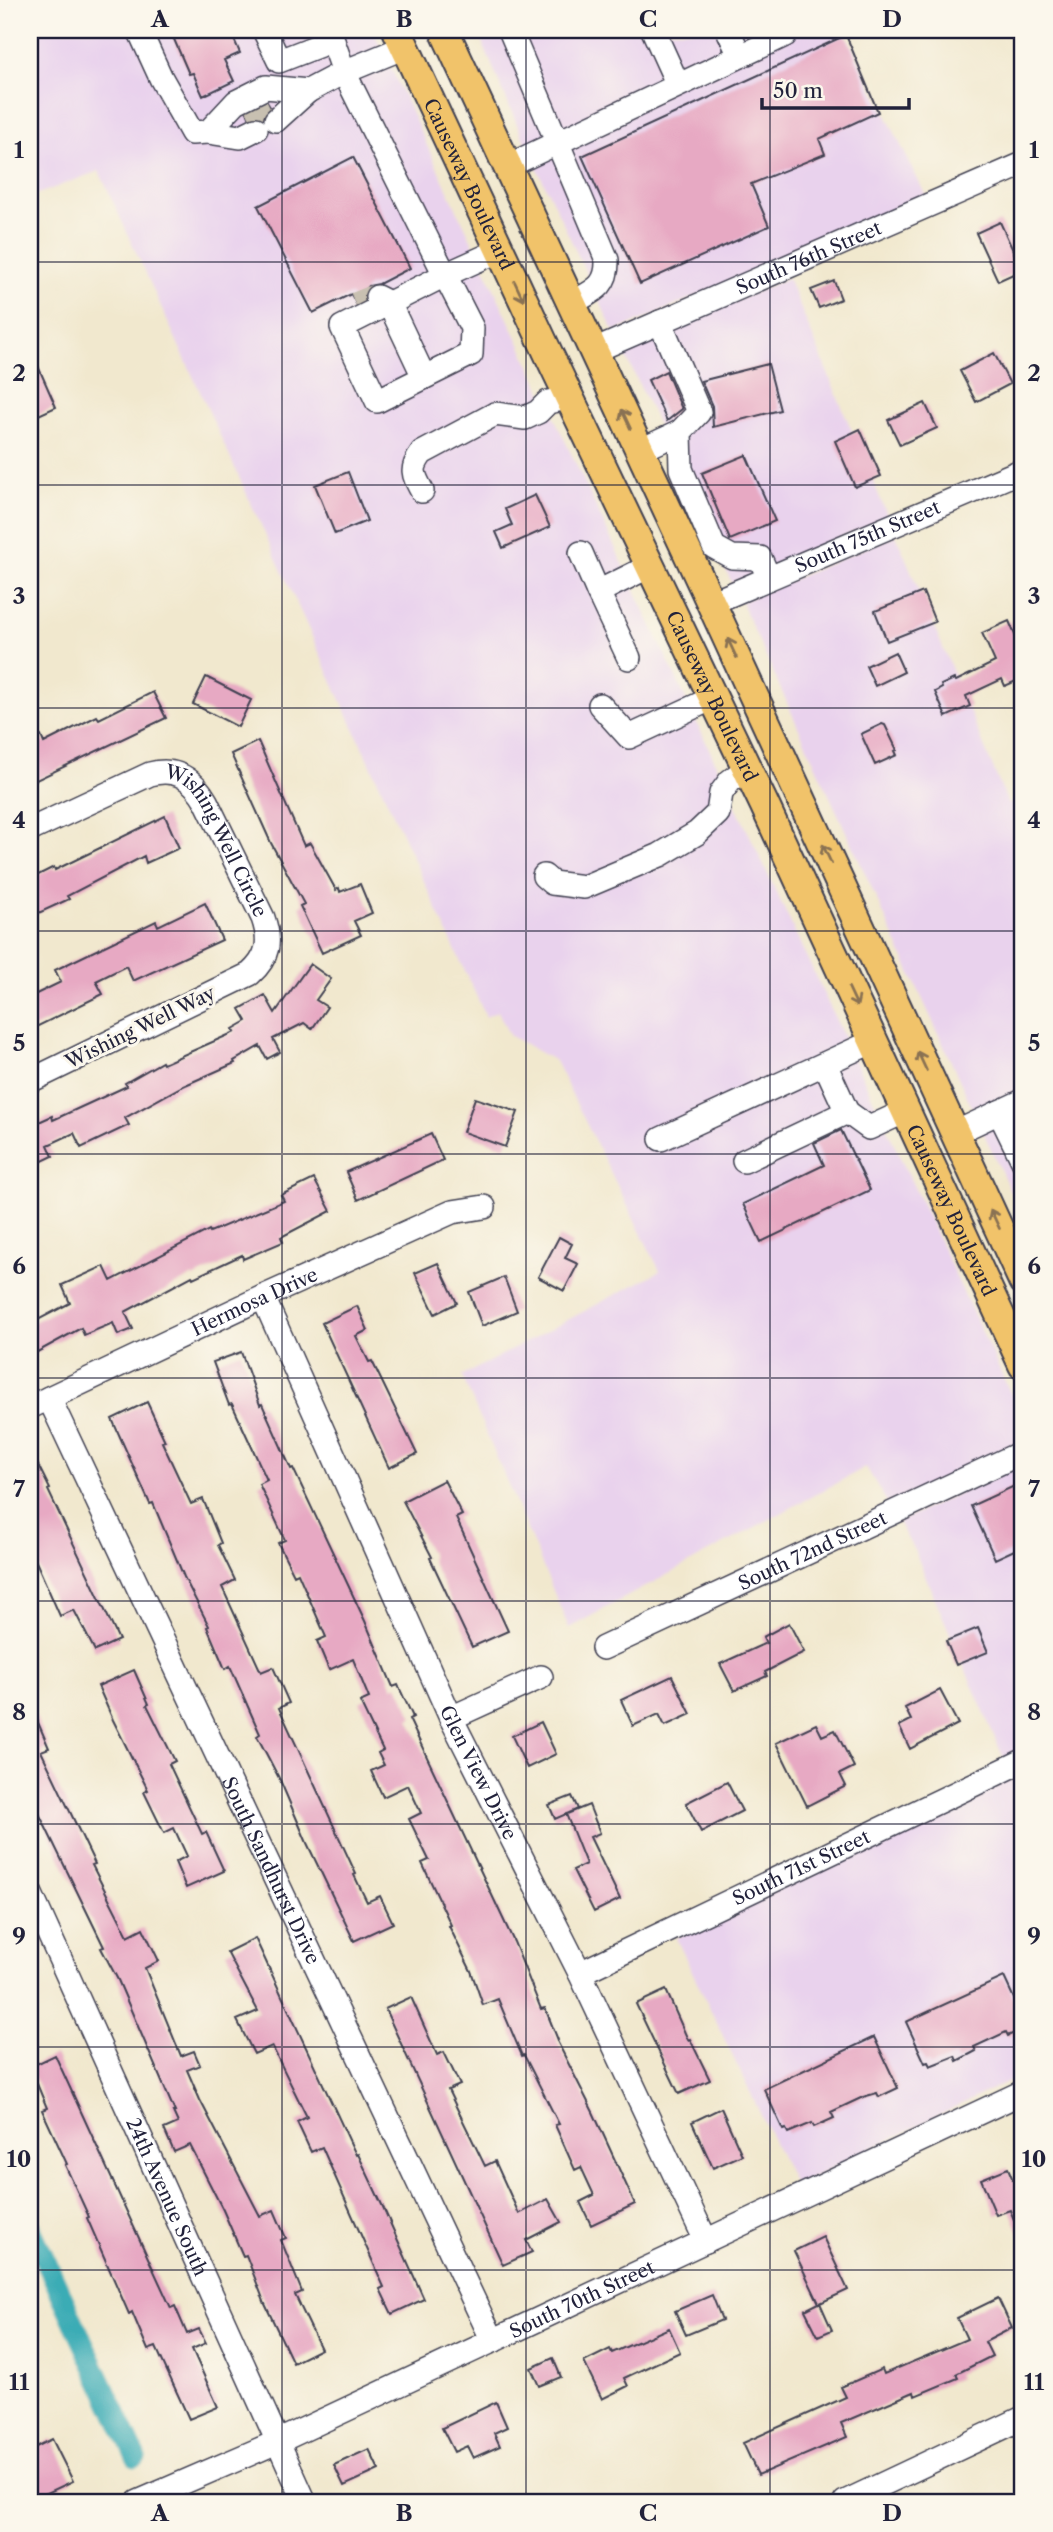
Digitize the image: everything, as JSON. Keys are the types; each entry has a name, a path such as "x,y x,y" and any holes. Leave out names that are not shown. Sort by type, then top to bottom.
{"main road":[{"name":"Causeway Boulevard","path":"444,30 640,450 687,518 712,603 1023,1281"},
{"name":"Causeway Boulevard","path":"401,38 569,398 747,768 1023,1365"},
{"path":"549,355 564,364 575,376 683,592 696,604 712,603"}],"street":[{"path":"139,30 161,78 192,133 208,132 240,137 308,91 401,38"},
{"path":"264,30 279,61 331,35 344,72 445,275 472,328 471,354 377,401 342,327 367,307 445,275 500,250"},
{"path":"510,30 607,260 608,275 598,288 572,303"},
{"path":"653,30 678,85"},
{"path":"728,30 740,56"},
{"path":"508,166 785,35 788,30"},
{"path":"208,132 236,102 266,87 308,91"},
{"name":"South 76th Street","path":"594,351 1023,164"},
{"path":"367,307 424,377"},
{"path":"640,450 680,432 699,411 660,322"},
{"path":"422,491 414,475 414,463 422,453 495,414 525,418 538,412 548,402 569,398"},
{"path":"680,432 687,518 714,547 732,557 760,558 769,578"},
{"name":"South 75th Street","path":"712,603 1023,470"},
{"path":"582,553 629,658"},
{"path":"598,592 650,566"},
{"path":"600,705 629,737 713,698"},
{"path":"544,876 552,883 584,887 660,855 697,834 718,813 721,793 730,781 747,768"},
{"name":"Wishing Well Circle","path":"30,830 150,774 171,772 191,780 206,801 268,932 266,953 259,966 250,974"},
{"name":"Wishing Well Way","path":"30,1081 250,974"},
{"path":"660,1139 874,1041"},
{"path":"825,1064 847,1112 869,1128 906,1111"},
{"path":"918,1136 953,1128 1023,1101"},
{"path":"744,1161 847,1112"},
{"path":"999,1112 1023,1161"},
{"name":"Hermosa Drive","path":"40,1402 452,1212 484,1207"},
{"name":"Glen View Drive","path":"263,1297 450,1718 580,1973 706,2241"},
{"name":"South Sandhurst Drive","path":"40,1402 493,2341"},
{"name":"South 72nd Street","path":"603,1648 1023,1452"},
{"path":"450,1718 541,1676"},
{"name":"South 71st Street","path":"580,1973 1023,1761"},
{"name":"24th Avenue South","path":"30,1892 305,2502"},
{"name":"South 70th Street","path":"138,2502 277,2442 1023,2092"},
{"path":"845,2502 1023,2418"}],"shaded area":[{"path":"30,30 373,30 1023,1420 1023,1441 888,1504 866,1467 569,1628 462,1376 660,1271 555,1061 509,1035 498,1011 486,1017 99,171 30,197"},
{"path":"477,30 844,30 926,196 614,332 522,136"},
{"path":"788,278 888,517 732,583 623,350"},
{"path":"896,535 1008,804 1023,798 1023,1219 741,602"},
{"path":"1023,1463 1023,1750 1004,1759 915,1552 898,1522"},
{"path":"1023,1772 1023,2081 1016,2085 1013,2079 795,2186 676,1938"}],"building":[{"path":"170,30 230,30 240,53 224,60 234,81 203,96 193,73 189,74"},
{"path":"846,35 878,112 819,139 825,154 751,184 769,226 640,284 582,156"},
{"path":"267,102 270,107 263,117 249,117 247,112"},
{"path":"353,157 410,268 379,284 369,286 364,291 364,300 356,304 351,294 313,313 258,206"},
{"path":"1000,222 1022,270 998,281 976,233"},
{"path":"834,281 841,299 819,308 811,290"},
{"path":"30,348 56,407 30,419"},
{"path":"994,353 1010,384 976,402 960,371"},
{"path":"768,364 780,410 713,427 712,406 701,381"},
{"path":"666,371 682,409 667,421 648,380"},
{"path":"925,403 937,428 900,445 888,420"},
{"path":"860,429 881,476 855,487 835,441"},
{"path":"746,455 775,521 730,540 702,473"},
{"path":"348,472 367,521 335,534 315,485"},
{"path":"535,495 550,527 503,548 496,532 512,525 505,509"},
{"path":"923,592 935,622 887,641 875,611"},
{"path":"1009,621 1023,653 1023,678 1005,686 1002,679 966,696 970,706 946,717 935,692 942,688 941,685 954,679 956,681 995,662 982,633"},
{"path":"895,652 904,672 875,686 866,666"},
{"path":"206,677 251,700 238,727 193,704"},
{"path":"153,692 166,718 30,783 30,741 41,736 44,743"},
{"path":"885,725 897,755 875,765 861,734"},
{"path":"258,741 304,846 310,843 336,890 339,888 340,892 360,884 372,913 354,921 361,935 322,953 300,906 304,904 271,843 231,754"},
{"path":"165,816 179,848 146,863 144,856 67,896 69,899 30,917 30,879 54,867 55,870"},
{"path":"205,903 222,940 133,981 126,966 96,981 103,994 30,1030 30,997 61,982 55,970 156,921 158,926"},
{"path":"310,964 331,979 316,1000 327,1007 312,1029 304,1023 273,1039 280,1052 267,1059 260,1046 234,1061 235,1063 181,1087 125,1118 129,1125 81,1148 74,1133 48,1145 53,1156 30,1167 30,1126 52,1116 53,1120 127,1086 125,1083 162,1062 163,1064 235,1032 233,1029 247,1021 240,1009 265,995 275,1013"},
{"path":"475,1098 518,1112 505,1147 463,1132"},
{"path":"841,1130 870,1190 761,1242 743,1204 824,1165 814,1143"},
{"path":"431,1134 443,1160 358,1200 346,1172"},
{"path":"314,1179 331,1211 281,1237 283,1242 243,1259 242,1255 193,1278 192,1276 125,1312 133,1329 118,1335 113,1323 84,1335 81,1328 30,1356 30,1324 70,1303 62,1285 104,1266 111,1281 209,1230 210,1232 284,1201 281,1195"},
{"path":"559,1237 572,1244 565,1258 578,1264 564,1291 538,1277"},
{"path":"438,1263 457,1303 435,1314 415,1273"},
{"path":"504,1277 517,1311 482,1326 469,1292"},
{"path":"357,1306 368,1330 356,1336 369,1362 372,1361 417,1454 389,1468 322,1323"},
{"path":"241,1352 260,1405 262,1404 291,1469 293,1468 393,1687 398,1685 413,1717 409,1719 514,1942 541,2009 545,2008 557,2041 635,2204 591,2225 580,2202 594,2195 581,2167 575,2170 555,2125 559,2124 524,2055 522,2056 498,1999 483,2005 471,1971 422,1863 429,1860 409,1819 421,1813 408,1785 383,1797 371,1771 384,1765 378,1753 383,1750 360,1702 369,1698 353,1659 329,1670 317,1641 326,1637 298,1573 294,1575 278,1543 285,1540 259,1484 267,1480 232,1404 229,1405 213,1362"},
{"path":"147,1402 191,1504 203,1499 221,1543 218,1545 235,1580 222,1587 261,1672 273,1667 289,1703 279,1708 356,1874 354,1875 367,1902 380,1896 393,1923 354,1941 257,1736 260,1734 230,1666 225,1669 207,1627 209,1626 112,1419"},
{"path":"30,1449 119,1640 95,1651 74,1610 60,1616 30,1548"},
{"path":"444,1480 462,1515 456,1518 508,1631 472,1647 430,1558 432,1557 403,1501"},
{"path":"1023,1482 1023,1546 995,1559 971,1506"},
{"path":"789,1623 804,1652 765,1672 767,1676 734,1691 720,1664 766,1643 763,1637"},
{"path":"978,1628 988,1652 956,1665 946,1641"},
{"path":"134,1670 149,1704 147,1705 175,1761 169,1764 202,1834 206,1832 224,1871 186,1888 175,1862 187,1856 174,1828 164,1833 144,1792 148,1790 98,1686"},
{"path":"672,1676 691,1714 665,1726 659,1714 633,1726 621,1700"},
{"path":"940,1690 958,1724 910,1749 899,1726 911,1720 905,1708"},
{"path":"30,1704 49,1748 41,1751 95,1864 92,1865 128,1936 143,1928 159,1961 145,1968 181,2056 194,2051 200,2065 187,2070 200,2100 260,2216 274,2210 286,2238 281,2240 302,2292 295,2295 321,2349 293,2363 265,2304 246,2255 243,2256 190,2145 174,2152 164,2129 178,2123 175,2112 118,1980 101,1948 104,1947 30,1795"},
{"path":"541,1722 556,1754 527,1768 512,1736"},
{"path":"816,1724 822,1736 835,1730 854,1767 840,1774 846,1786 807,1806 776,1743"},
{"path":"727,1782 742,1811 701,1832 686,1803"},
{"path":"572,1796 578,1809 567,1814 589,1805 600,1833 590,1837 620,1899 594,1912 573,1870 586,1864 566,1814 555,1819 549,1805"},
{"path":"255,1938 424,2299 392,2314 380,2289 384,2287 322,2147 311,2152 297,2122 307,2117 272,2046 254,2054 237,2020 258,2011 227,1952"},
{"path":"1004,1977 1023,2018 1023,2029 1008,2036 1006,2032 974,2047 976,2051 957,2061 955,2056 930,2066 928,2062 925,2063 906,2022"},
{"path":"666,1990 688,2040 690,2039 710,2080 679,2094 636,2004"},
{"path":"411,1997 437,2055 444,2052 460,2085 448,2090 485,2166 495,2161 519,2214 548,2199 561,2222 526,2240 532,2252 503,2265 385,2009"},
{"path":"874,2037 898,2088 879,2097 877,2093 863,2097 831,2112 834,2118 814,2127 812,2123 788,2133 786,2129 783,2130 764,2089"},
{"path":"55,2055 171,2308 175,2306 187,2334 199,2329 206,2343 192,2349 218,2407 189,2419 156,2347 148,2350 132,2312 129,2314 42,2110 47,2108 30,2067"},
{"path":"721,2108 742,2155 713,2168 692,2122"},
{"path":"1008,2168 1013,2180 1023,2176 1023,2241 1010,2210 996,2215 981,2179"},
{"path":"823,2237 848,2290 820,2303 832,2330 818,2336 805,2310 819,2303 794,2251"},
{"path":"712,2295 722,2320 686,2335 675,2311"},
{"path":"998,2298 1012,2328 985,2342 992,2356 956,2374 958,2378 915,2396 914,2392 841,2423 847,2437 758,2475 743,2443 846,2397 841,2387 882,2369 884,2374 967,2339 957,2318"},
{"path":"669,2328 680,2352 624,2378 628,2386 602,2399 584,2362 610,2349 612,2353"},
{"path":"553,2358 561,2377 539,2386 531,2368"},
{"path":"496,2402 507,2427 494,2433 500,2446 473,2458 467,2446 454,2452 442,2428"},
{"path":"52,2439 73,2481 30,2501 30,2450"},
{"path":"369,2449 379,2470 344,2486 334,2465"}],"waterway":[{"path":"30,2227 136,2457"}],"tunnel":[{"path":"250,118 270,108"},
{"path":"355,304 375,296"}]}
